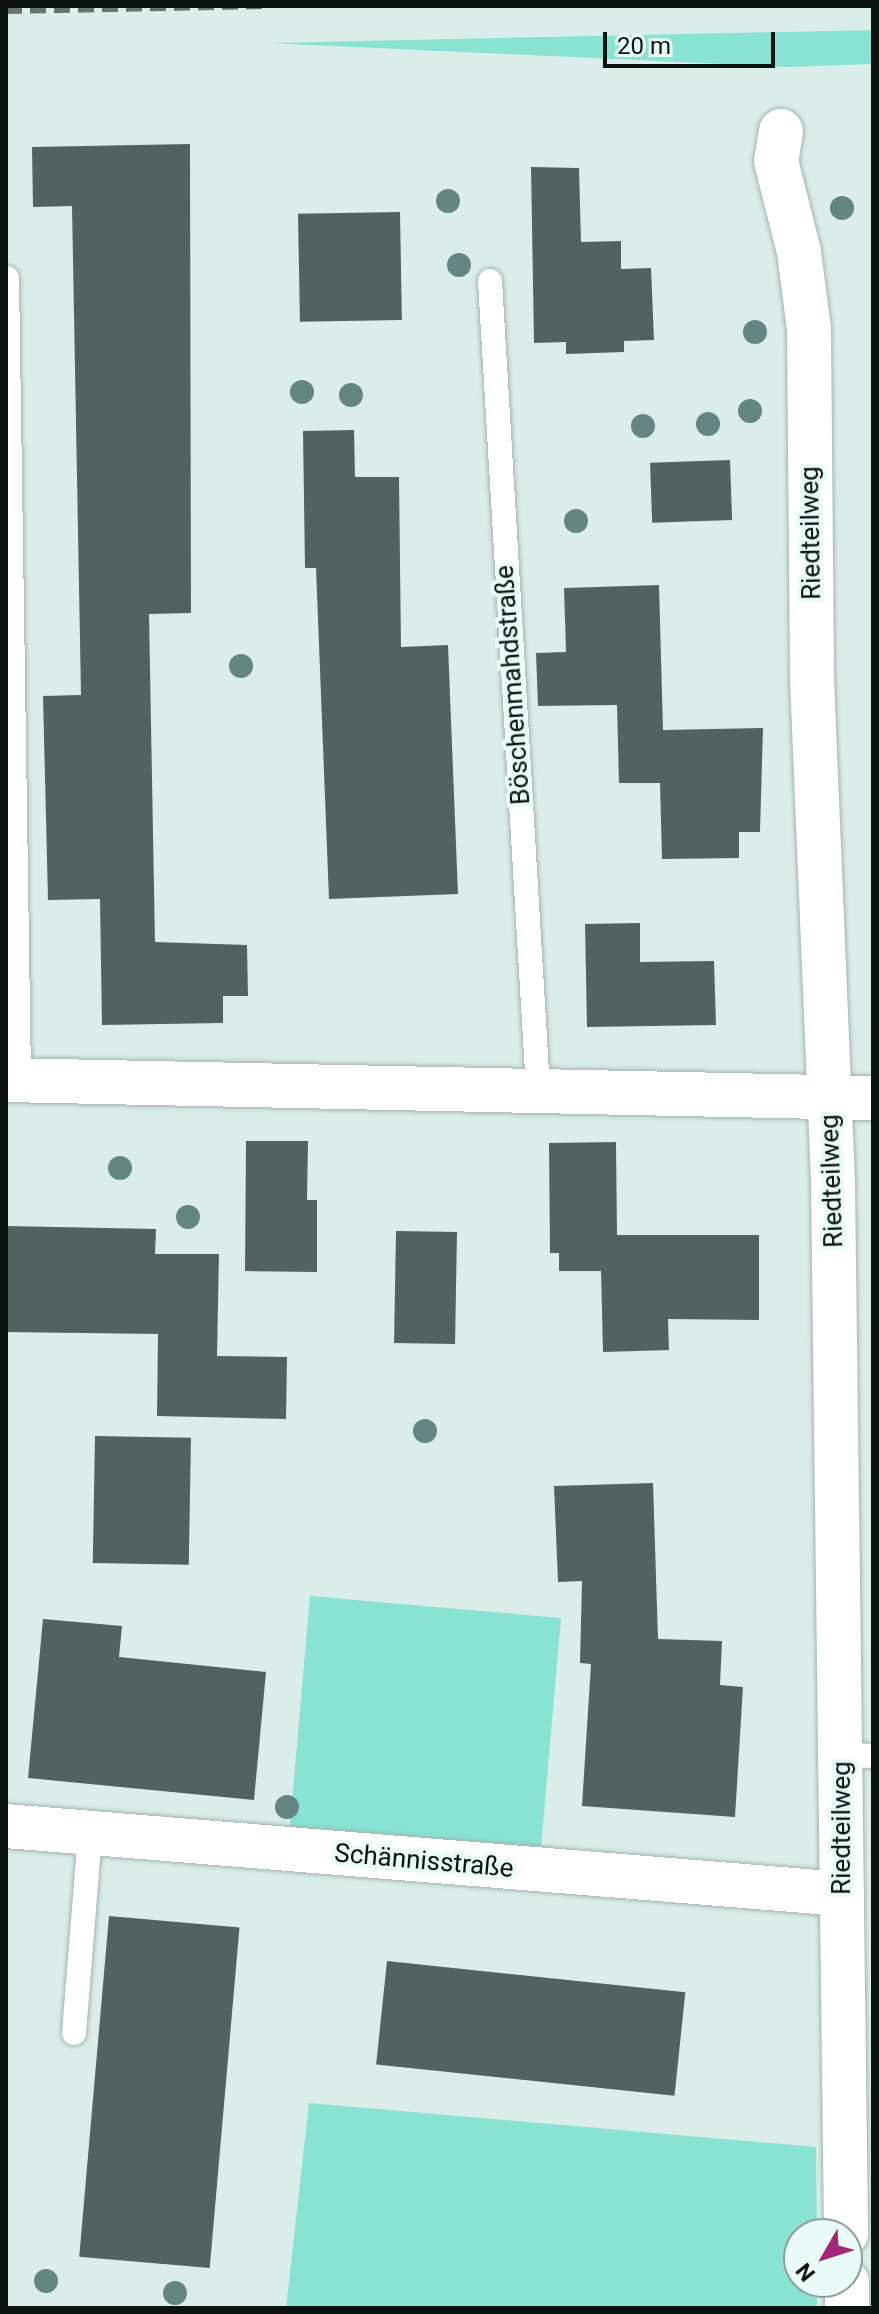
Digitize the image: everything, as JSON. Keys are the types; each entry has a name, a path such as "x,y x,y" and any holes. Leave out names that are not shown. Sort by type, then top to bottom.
{"street":[{"name":"Riedteilweg","path":"781,131 776,161 799,252 809,329 812,680 857,1755 842,1894 846,2218"},
{"path":"13,1080 873,1098"},
{"name":"Schännisstraße","path":"6,1826 842,1894"}],"lane":[{"path":"7,278 13,1080"},
{"name":"Böschenmahdstraße","path":"490,281 538,1089"},
{"path":"74,2033 90,1833"}],"green space":[{"path":"873,30 873,64 787,67 269,43"},
{"path":"310,1596 561,1618 541,1852 290,1830"},
{"path":"309,2103 816,2147 817,2218 783,2218 783,2298 817,2298 817,2308 286,2308"}],"building":[{"path":"190,144 191,613 149,614 155,942 247,945 248,996 223,996 223,1023 102,1025 100,899 48,900 43,696 81,695 72,206 33,207 32,147"},
{"path":"531,167 579,168 581,242 621,241 621,269 651,268 654,340 624,341 624,352 566,354 566,342 534,343"},
{"path":"400,212 402,320 300,322 298,214"},
{"path":"354,430 355,477 399,477 401,647 448,645 458,894 329,899 316,568 305,568 303,431"},
{"path":"730,460 732,520 652,523 650,463"},
{"path":"659,585 663,730 763,728 760,832 739,832 739,858 662,859 660,783 619,783 617,705 538,706 536,653 566,652 564,588"},
{"path":"640,923 640,962 714,961 716,1025 587,1027 585,924"},
{"path":"246,1141 308,1141 307,1200 317,1200 317,1272 245,1271"},
{"path":"616,1142 617,1235 759,1235 759,1320 668,1319 669,1350 603,1352 601,1271 559,1271 559,1253 550,1253 549,1143"},
{"path":"6,1226 156,1229 155,1254 219,1254 217,1356 287,1357 286,1419 157,1416 158,1334 6,1332"},
{"path":"396,1231 457,1232 455,1344 394,1343"},
{"path":"95,1436 191,1438 189,1565 93,1563"},
{"path":"653,1483 658,1639 722,1641 720,1685 743,1687 735,1817 582,1806 591,1664 580,1663 582,1581 558,1582 554,1486"},
{"path":"43,1619 122,1626 119,1657 266,1672 254,1800 28,1778"},
{"path":"109,1916 240,1927 210,2268 79,2257"},
{"path":"387,1961 685,1992 674,2096 376,2064"}],"railway":[{"path":"6,11 270,6"}]}
